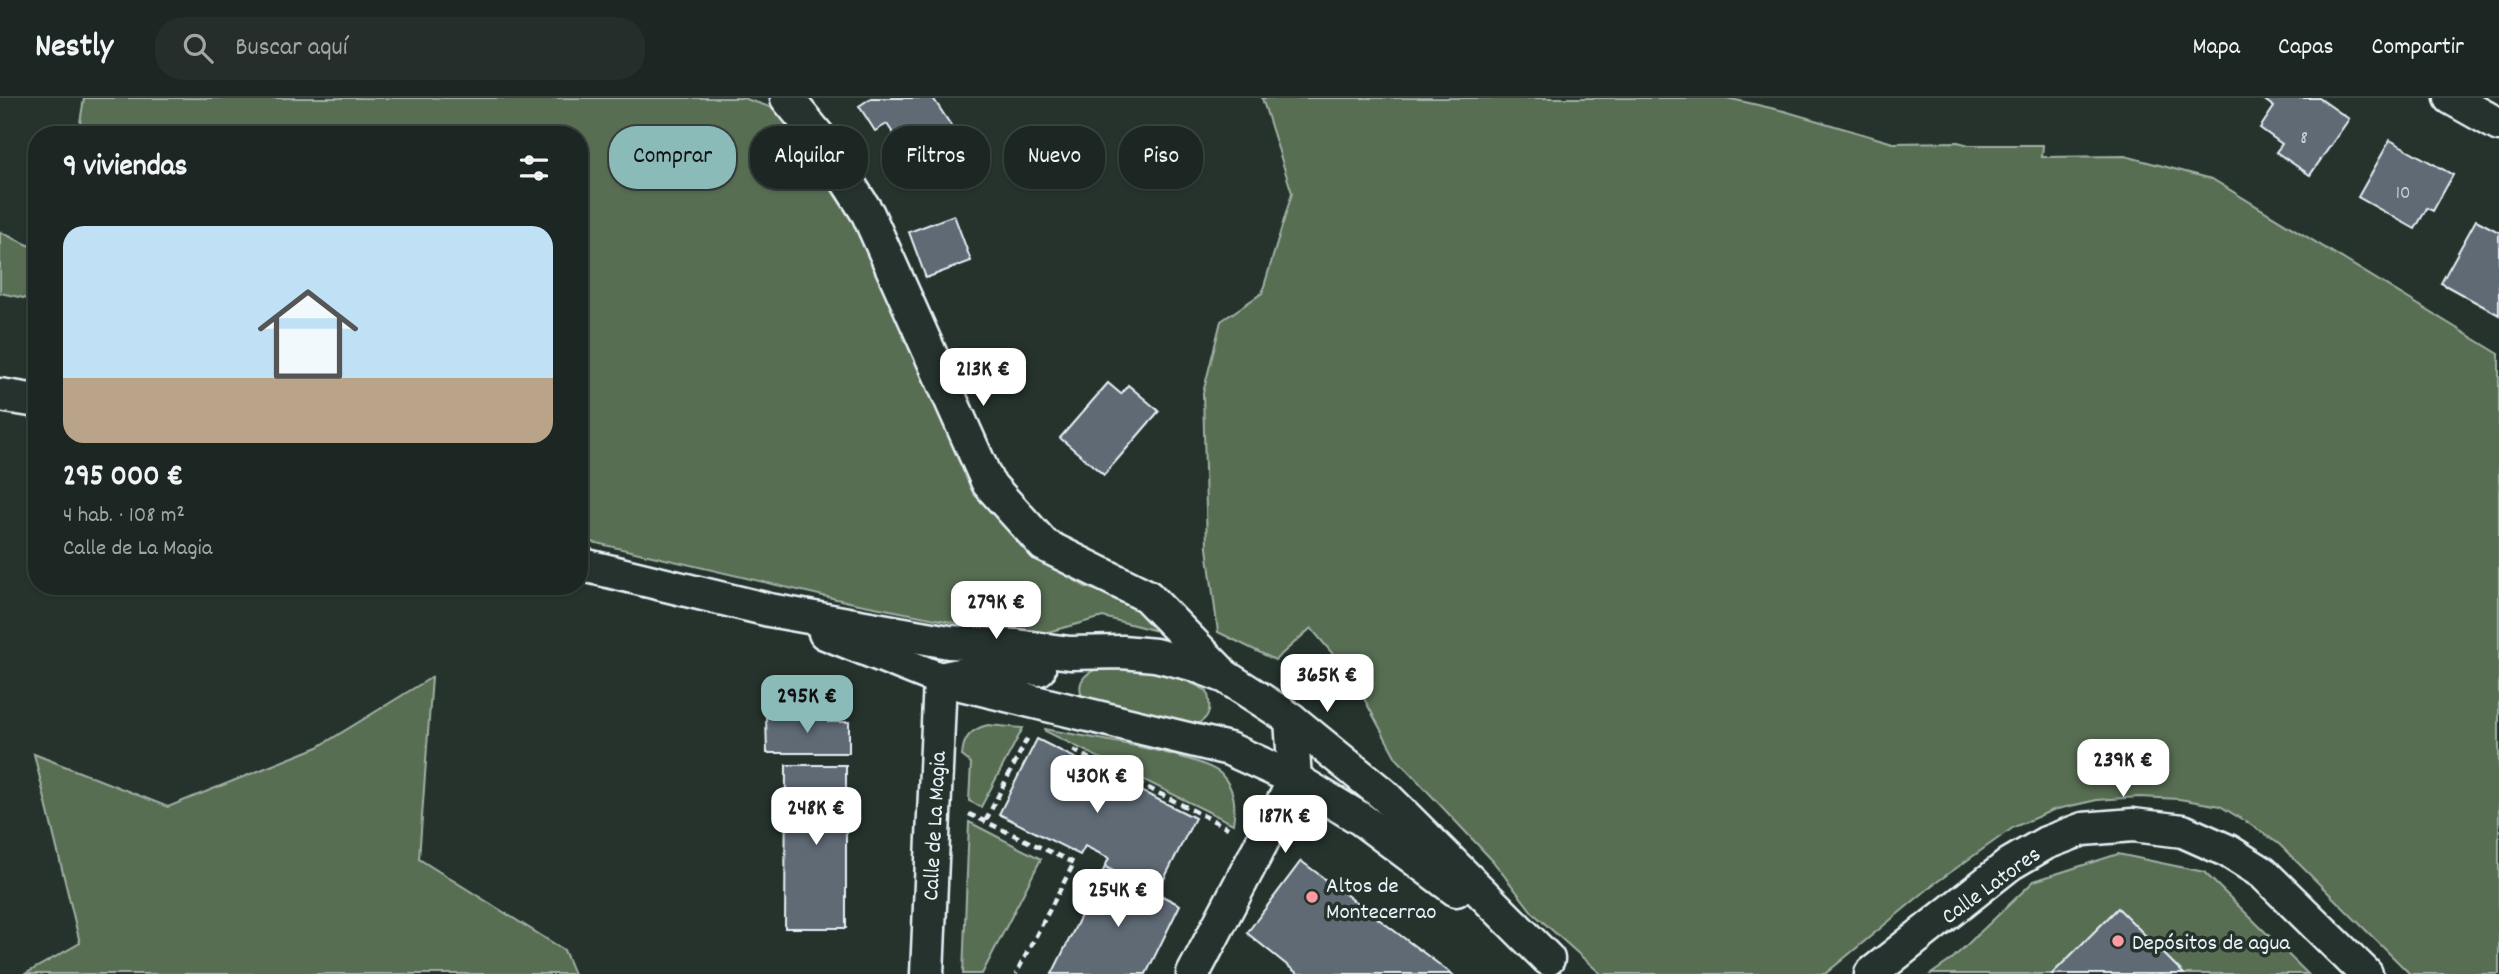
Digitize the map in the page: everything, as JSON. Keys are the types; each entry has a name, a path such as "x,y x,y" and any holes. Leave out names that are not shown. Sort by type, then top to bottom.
{"street":[{"path":"787,98 819,137 868,214 988,483 1044,545 1147,596 1226,677"},
{"path":"2451,98 2499,125"},
{"path":"0,395 28,400"},
{"path":"588,566 769,610 949,642 1017,646 1070,653 1122,652 1155,655 1192,664 1226,677 1291,719 1384,795 1557,967"},
{"path":"769,610 940,679 1229,749 1295,779 1361,818 1557,967"},
{"path":"940,679 1002,666 1045,670 1070,653"},
{"name":"Calle de La Magia","path":"927,974 940,679"},
{"path":"1193,974 1295,779 1291,719"},
{"name":"Calle Latores","path":"1871,974 2010,864 2046,843 2083,829 2133,825 2183,831 2228,851 2263,873 2366,974"}],"path":[{"path":"1016,974 1074,863 986,820 1032,730"},
{"path":"1067,747 1230,829"}],"green space":[{"path":"84,98 743,98 776,109 788,126 750,126 750,189 831,189 858,229 1045,563 1086,587 1130,602 1158,625 1157,631 1103,617 1044,633 987,629 849,602 588,541 588,126 79,126"},
{"path":"1262,98 1727,98 1784,111 1893,143 2043,145 2042,157 2125,156 2212,179 2499,354 2499,974 2410,974 2279,844 2248,823 2220,806 2179,799 2139,797 2097,800 2053,810 2014,827 1934,884 1825,974 1601,974 1533,913 1492,860 1396,758 1353,678 1311,628 1275,660 1218,632 1207,548 1203,393 1221,321 1262,293 1292,193"},
{"path":"0,232 28,245 28,299 0,293"},
{"path":"1106,667 1158,673 1195,685 1207,691 1208,713 1203,720 1192,726 1083,699 1080,686 1082,681 1094,670"},
{"path":"432,677 419,859 564,950 574,974 25,974 80,943 34,754 168,807 318,747"},
{"path":"988,725 1023,728 981,807 969,801 971,763 962,756 969,735"},
{"path":"1045,731 1165,753 1209,767 1221,774 1232,791 1233,824"},
{"path":"969,822 1041,859 982,974 963,974"},
{"path":"2118,854 2204,872 2308,974 1931,974 1951,960 2034,881"}],"building":[{"path":"871,98 933,98 951,126 887,124 875,131 859,106"},
{"path":"2262,98 2319,98 2349,119 2310,175 2276,152 2282,144 2260,128 2274,107"},
{"path":"2390,140 2453,175 2433,211 2427,208 2415,229 2358,197"},
{"path":"954,215 971,261 926,278 909,232"},
{"path":"2476,220 2499,232 2499,315 2441,283"},
{"path":"1108,383 1121,394 1128,385 1159,411 1104,475 1060,438"},
{"path":"828,716 828,722 849,722 849,753 767,753 766,717"},
{"path":"1037,739 1195,818 1157,893 1105,867 1109,858 1085,846 1080,855 999,814"},
{"path":"786,765 846,765 846,928 785,928"},
{"name":"Altos de Montecerrao","path":"1301,861 1452,974 1298,974 1247,933"},
{"path":"1105,867 1180,905 1146,974 1052,974"},
{"name":"Depósitos de agua","path":"2118,908 2184,974 2052,974"}],"place":[{"name":"Altos de Montecerrao","path":"1312,897"},
{"name":"Depósitos de agua","path":"2118,941"}]}
